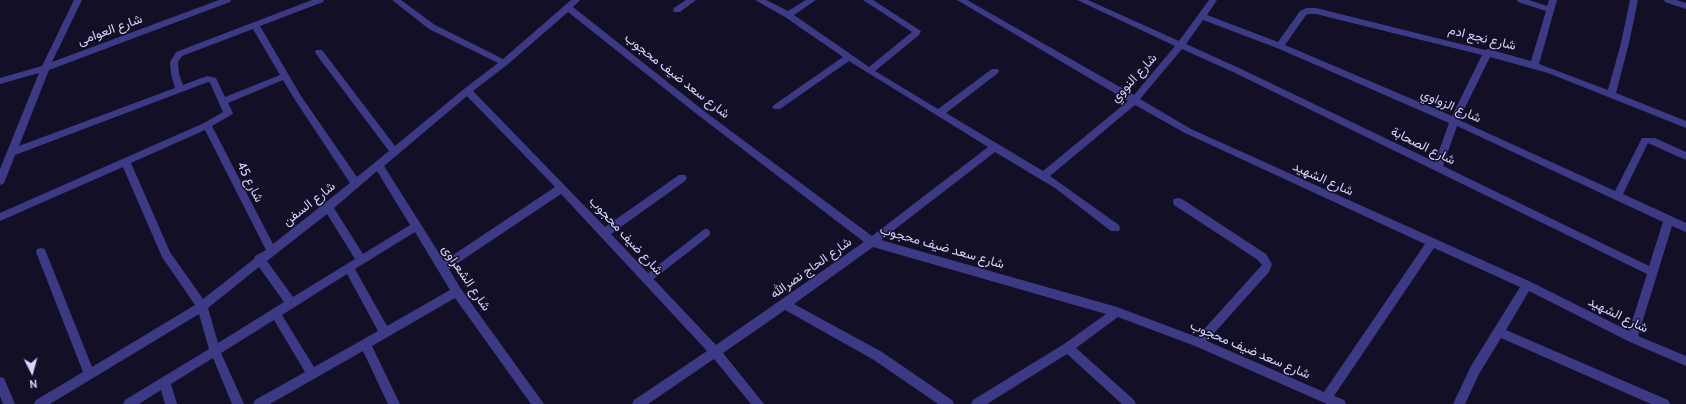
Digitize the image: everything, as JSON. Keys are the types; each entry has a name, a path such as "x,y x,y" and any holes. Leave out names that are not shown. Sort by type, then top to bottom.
{"street":[{"path":"0,181 2,171 11,153 45,68 78,0"},
{"name":"شارع العوامى","path":"0,81 45,68 228,0"},
{"path":"180,90 175,74 174,62 179,54 256,26 320,0"},
{"path":"396,0 432,27 504,63"},
{"name":"شارع السفن","path":"40,404 51,401 89,374 202,306 259,259 328,207 467,91 504,63 576,0"},
{"path":"677,10 692,0"},
{"path":"759,0 788,16 869,71 1058,185 1115,228"},
{"path":"788,16 812,0"},
{"path":"867,0 917,31 869,71"},
{"name":"شارع الشهيد","path":"961,0 1134,101 1188,130 1241,156 1527,285 1632,338 1686,360"},
{"name":"شارع الصحابة","path":"1081,0 1181,45 1652,272"},
{"name":"شارع النووي","path":"1043,176 1134,101 1181,45 1213,0"},
{"path":"1521,0 1550,10"},
{"path":"1534,65 1552,0"},
{"path":"1611,94 1625,43 1634,0"},
{"path":"1668,0 1686,6"},
{"name":"شارع سعد ضيف محجوب","path":"568,8 701,113 872,242 1117,312 1199,343 1327,397 1340,404"},
{"name":"شارع نجع ادم","path":"1280,46 1303,13 1311,10 1488,52 1534,65 1611,94 1686,125"},
{"name":"شارع الزواوي","path":"1202,16 1280,46 1454,121 1686,228"},
{"path":"256,26 298,98 356,183"},
{"path":"319,52 394,151"},
{"path":"1438,168 1454,121 1488,52"},
{"path":"777,107 848,58"},
{"path":"939,113 995,71"},
{"path":"223,102 285,76"},
{"path":"0,217 207,125 228,113 211,79 11,153"},
{"name":"شارع ضيف محجوب","path":"467,91 562,188 715,352 758,404"},
{"name":"شارع 45","path":"207,125 271,250"},
{"path":"1617,196 1645,140 1651,140 1686,156"},
{"name":"شارع الحاج نصرالله","path":"638,404 785,304 872,242 995,147"},
{"path":"125,161 166,254 202,306 215,351 238,404"},
{"name":"شارع الشعراوى","path":"378,164 415,227 457,292 538,404"},
{"path":"604,233 682,178"},
{"path":"442,268 562,188"},
{"path":"1178,202 1262,257 1266,264 1265,270 1199,343"},
{"path":"328,207 361,260"},
{"path":"1632,338 1669,220"},
{"path":"129,404 415,227"},
{"path":"1327,397 1432,242"},
{"path":"41,252 89,374"},
{"path":"259,259 291,303"},
{"path":"349,268 385,332"},
{"path":"1459,404 1475,370 1527,285"},
{"path":"259,404 457,292"},
{"path":"785,304 878,356 948,404"},
{"path":"977,404 1068,348 1117,312"},
{"path":"275,313 312,374"},
{"path":"1499,332 1664,404"},
{"path":"365,343 394,404"},
{"path":"1068,348 1130,404"},
{"path":"0,382 8,404"},
{"path":"165,382 171,404"}],"lane":[{"path":"647,279 706,233"}]}
